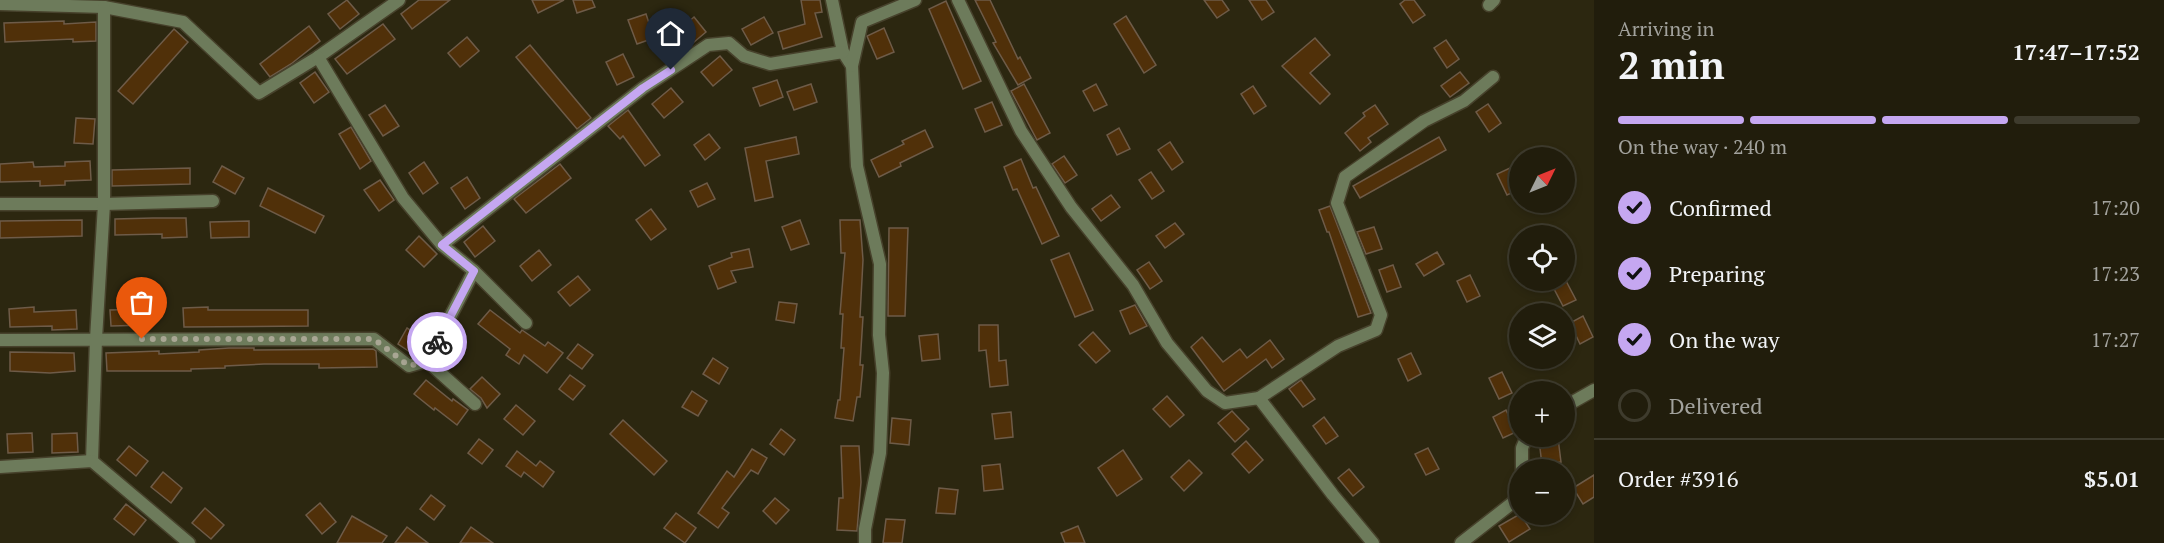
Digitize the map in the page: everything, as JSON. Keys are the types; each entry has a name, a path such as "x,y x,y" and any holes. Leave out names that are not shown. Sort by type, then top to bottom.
{"street":[{"path":"0,4 104,7 183,22 259,93 318,57 399,0"},
{"path":"832,0 843,52 852,66"},
{"path":"865,543 865,530 880,453 883,373 879,334 880,264 857,166 852,66 862,22 915,0"},
{"path":"958,0 1021,131 1077,216 1133,285 1167,343 1207,391 1225,403 1259,398 1338,346 1376,330 1381,315 1337,203 1345,177 1424,121 1464,101 1493,78"},
{"path":"92,461 104,204 104,7"},
{"path":"442,245 643,88 708,45 729,43 744,56 770,64 843,52"},
{"path":"318,57 403,198 442,245 474,271 526,323"},
{"path":"0,204 213,201"},
{"path":"0,340 374,339 409,366 427,361 474,271"},
{"path":"427,361 475,404"},
{"path":"1575,401 1594,390"},
{"path":"1259,398 1373,543"},
{"path":"0,467 92,461 189,543"},
{"path":"1461,543 1509,506"}],"building":[{"path":"347,0 359,14 340,29 328,14"},
{"path":"419,0 450,0 412,29 401,14"},
{"path":"532,0 564,0 538,13"},
{"path":"573,0 592,0 595,7 577,13"},
{"path":"801,0 820,0 822,12 815,13 822,37 783,49 778,32 805,24"},
{"path":"975,0 990,0 1018,59 1020,57 1031,78 1018,85 993,43 996,42"},
{"path":"1204,0 1222,0 1229,10 1217,18"},
{"path":"1249,0 1266,0 1274,12 1262,20"},
{"path":"1405,0 1414,0 1425,15 1413,23 1400,4"},
{"path":"946,1 981,81 963,89 929,9"},
{"path":"646,14 654,38 637,44 628,20"},
{"path":"1126,16 1156,65 1144,73 1114,24"},
{"path":"694,17 706,32 687,48 675,33"},
{"path":"764,17 773,33 751,45 742,29"},
{"path":"64,21 64,24 96,22 96,41 73,42 73,39 5,42 4,23"},
{"path":"383,24 395,39 347,74 335,59"},
{"path":"309,26 320,41 270,77 260,64"},
{"path":"884,28 894,52 877,59 867,36"},
{"path":"174,29 188,42 133,104 118,91"},
{"path":"467,37 479,51 460,67 448,53"},
{"path":"1315,38 1330,55 1310,73 1330,94 1320,104 1282,66"},
{"path":"1446,40 1459,59 1447,68 1434,48"},
{"path":"530,45 591,118 577,129 516,57"},
{"path":"623,54 634,77 617,85 606,62"},
{"path":"720,56 732,70 713,86 701,72"},
{"path":"315,72 329,92 314,103 300,83"},
{"path":"1460,72 1469,83 1450,97 1441,86"},
{"path":"777,80 783,97 760,106 753,88"},
{"path":"811,84 817,102 794,110 787,92"},
{"path":"1024,84 1050,133 1037,140 1011,91"},
{"path":"1096,84 1107,105 1094,111 1083,91"},
{"path":"1253,86 1266,106 1254,114 1241,94"},
{"path":"671,88 683,102 664,118 652,104"},
{"path":"992,102 1002,125 985,132 975,109"},
{"path":"1488,104 1501,123 1489,132 1476,112"},
{"path":"385,105 399,126 383,136 369,115"},
{"path":"1375,105 1388,124 1368,138 1371,142 1360,151 1345,133 1365,116 1363,113"},
{"path":"628,110 660,155 645,166 623,136 620,139 608,126"},
{"path":"76,118 95,119 93,144 74,143"},
{"path":"351,127 371,161 360,169 339,134"},
{"path":"1119,128 1130,149 1117,155 1107,135"},
{"path":"925,130 933,147 900,163 901,166 879,177 871,160 904,144 902,141"},
{"path":"709,134 720,148 705,160 694,145"},
{"path":"796,137 799,154 766,161 773,197 755,201 745,148"},
{"path":"1439,137 1446,150 1360,198 1353,186"},
{"path":"1170,142 1183,162 1172,170 1158,150"},
{"path":"1064,156 1077,175 1065,183 1052,164"},
{"path":"1021,159 1033,188 1036,187 1059,236 1042,244 1017,189 1013,190 1004,167"},
{"path":"90,161 91,180 65,181 65,185 40,186 40,181 0,182 0,164 33,162 34,167 65,166 65,162"},
{"path":"424,162 438,183 423,194 409,173"},
{"path":"560,164 571,178 526,213 514,199"},
{"path":"222,166 244,178 235,194 213,182"},
{"path":"190,168 190,184 112,186 112,170"},
{"path":"1509,168 1509,194 1507,195 1497,174"},
{"path":"1151,172 1164,191 1152,199 1139,180"},
{"path":"467,177 480,198 465,209 451,188"},
{"path":"380,180 394,200 379,211 364,190"},
{"path":"707,183 715,199 698,207 690,191"},
{"path":"268,188 324,216 315,233 260,206"},
{"path":"1111,195 1120,207 1101,221 1092,209"},
{"path":"1330,206 1371,313 1358,317 1329,232 1327,232 1319,210"},
{"path":"651,209 666,229 651,240 636,220"},
{"path":"186,218 187,237 162,238 162,234 115,235 115,219"},
{"path":"82,220 82,236 0,238 0,221"},
{"path":"800,220 809,244 791,250 782,227"},
{"path":"840,220 860,220 863,260 860,365 863,365 860,397 857,397 853,421 835,418 838,400 840,400 844,348 841,348 843,314 840,314 845,253 841,253"},
{"path":"249,221 249,237 211,238 210,222"},
{"path":"1175,223 1184,234 1165,248 1156,236"},
{"path":"483,226 495,241 475,257 464,242"},
{"path":"1374,227 1382,249 1366,254 1357,232"},
{"path":"889,228 908,228 905,316 888,316"},
{"path":"419,236 437,254 424,267 406,250"},
{"path":"749,249 753,267 731,271 736,282 718,289 709,266 732,257 731,253"},
{"path":"539,250 551,265 532,281 520,266"},
{"path":"1437,252 1444,264 1424,276 1416,264"},
{"path":"1069,253 1093,310 1075,317 1051,260"},
{"path":"1149,262 1162,281 1150,289 1137,270"},
{"path":"1393,265 1401,287 1387,292 1379,270"},
{"path":"1470,275 1480,296 1467,302 1457,281"},
{"path":"578,276 590,290 570,306 558,292"},
{"path":"1555,291 1571,291 1576,300 1561,303"},
{"path":"779,302 797,304 794,323 776,320"},
{"path":"1135,305 1147,326 1130,334 1120,311"},
{"path":"34,307 34,312 76,310 77,329 52,330 52,326 10,327 9,309"},
{"path":"208,307 208,310 308,310 308,326 184,327 183,308"},
{"path":"149,309 149,325 111,326 110,310"},
{"path":"490,310 520,333 522,330 545,346 548,342 563,353 547,373 524,355 519,364 506,355 510,349 478,324"},
{"path":"1583,316 1593,337 1580,344 1575,334 1575,320"},
{"path":"979,325 998,325 999,361 1006,360 1008,385 990,387 986,350 979,351"},
{"path":"407,328 423,338 413,354 398,344"},
{"path":"1093,332 1110,351 1096,363 1079,345"},
{"path":"938,334 940,359 922,361 919,336"},
{"path":"1202,337 1223,362 1240,349 1247,358 1270,340 1284,359 1272,368 1266,359 1224,391 1191,347"},
{"path":"578,344 593,355 582,369 567,358"},
{"path":"254,348 254,350 373,349 376,351 377,367 319,368 319,364 264,364 191,369 191,371 107,371 106,353 159,351 159,354"},
{"path":"10,352 74,353 75,371 50,373 10,371"},
{"path":"1411,353 1421,374 1408,381 1398,359"},
{"path":"713,358 728,368 719,384 703,374"},
{"path":"1502,372 1509,387 1509,394 1499,399 1489,378"},
{"path":"570,375 585,386 573,400 559,389"},
{"path":"482,377 500,394 487,408 481,398 470,389"},
{"path":"426,380 452,401 453,399 468,410 457,425 414,394"},
{"path":"1301,380 1315,399 1303,407 1289,389"},
{"path":"692,391 707,401 698,416 682,407"},
{"path":"1167,396 1184,415 1170,427 1153,409"},
{"path":"516,405 535,421 523,435 504,419"},
{"path":"1506,410 1509,417 1509,435 1503,438 1493,417"},
{"path":"1232,411 1249,429 1235,442 1218,423"},
{"path":"1011,412 1013,437 995,439 992,414"},
{"path":"1324,417 1338,436 1326,444 1313,426"},
{"path":"892,418 911,420 909,445 890,443"},
{"path":"623,420 667,461 654,475 610,434"},
{"path":"781,429 795,440 784,455 770,444"},
{"path":"32,433 33,452 8,453 7,434"},
{"path":"77,433 78,452 52,453 52,434"},
{"path":"479,439 493,450 482,464 468,453"},
{"path":"1246,441 1263,460 1249,473 1232,454"},
{"path":"129,446 148,461 136,476 117,460"},
{"path":"841,446 859,446 861,482 857,531 837,530 839,498 843,498"},
{"path":"1540,447 1559,447 1561,459 1541,459"},
{"path":"1428,448 1439,469 1426,475 1415,454"},
{"path":"752,449 767,458 758,474 751,470 722,508 729,513 718,528 698,513 727,471 734,477"},
{"path":"1123,450 1142,479 1117,496 1098,468"},
{"path":"517,451 536,466 540,461 554,472 543,487 524,472 521,477 506,466"},
{"path":"1189,460 1202,473 1184,491 1171,477"},
{"path":"1000,464 1003,489 984,491 982,466"},
{"path":"1349,469 1364,487 1353,496 1338,478"},
{"path":"163,472 182,488 171,503 151,487"},
{"path":"1594,475 1594,497 1583,504 1575,491 1575,487"},
{"path":"939,488 958,490 955,514 936,513"},
{"path":"431,495 445,506 434,520 420,509"},
{"path":"775,498 789,510 776,524 763,511"},
{"path":"320,503 336,522 322,534 306,515"},
{"path":"126,504 146,520 134,535 114,519"},
{"path":"205,508 224,525 211,539 192,523"},
{"path":"676,513 696,528 685,543 664,528"},
{"path":"352,516 387,536 382,543 337,543"},
{"path":"886,519 905,520 902,543 883,543"},
{"path":"1509,520 1509,525 1527,525 1530,529 1509,542 1499,526"},
{"path":"1078,526 1085,543 1065,543 1061,533"},
{"path":"407,527 428,543 395,543"},
{"path":"471,527 493,543 460,543"}],"way so far":[{"path":"142,339 374,339 409,366 427,361 437,342"}],"route":[{"path":"437,342 474,271 442,245 643,88 671,70"}]}
